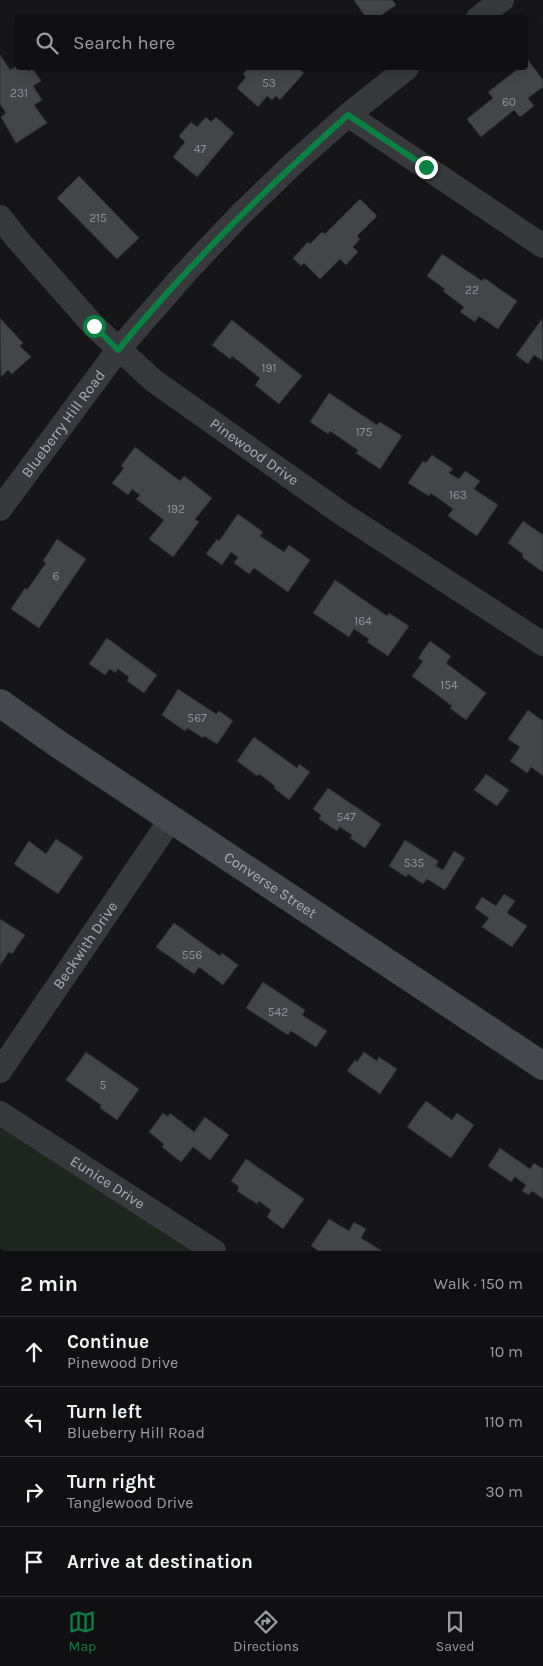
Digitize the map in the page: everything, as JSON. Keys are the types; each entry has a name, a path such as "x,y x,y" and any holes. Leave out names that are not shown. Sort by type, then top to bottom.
{"main road":[{"name":"Converse Street","path":"0,703 43,734 543,1066"}],"street":[{"path":"482,15 502,0"},
{"name":"Blueberry Hill Road","path":"0,509 118,350 181,278 294,163 348,115 404,70"},
{"path":"348,115 543,246"},
{"name":"Pinewood Drive","path":"0,217 70,301 118,350 154,381 341,513 543,644"},
{"name":"Beckwith Drive","path":"0,1071 171,819"},
{"name":"Eunice Drive","path":"0,1113 214,1251"}],"shaded area":[{"path":"0,1127 193,1251 5,1251 0,1248"}],"building":[{"path":"354,0 392,0 396,5 381,15 364,15"},
{"path":"0,55 10,70 15,67 15,70 34,70 41,81 33,86 42,100 34,105 47,123 16,143 1,117 6,113 0,104"},
{"path":"528,60 543,80 543,87 528,98 534,106 520,117 514,110 481,137 467,119 493,98 488,92 516,70 528,70"},
{"path":"246,70 300,70 304,73 280,100 276,96 272,100 267,96 258,107 237,88 246,77 243,74"},
{"path":"206,117 211,122 216,117 234,133 197,177 173,157 185,142 179,136 191,122 197,127"},
{"path":"79,176 139,238 117,259 57,198"},
{"path":"360,199 377,216 357,236 360,239 353,247 358,252 346,265 340,259 320,279 304,263 301,266 293,258 308,242 310,244 322,232 325,234"},
{"path":"442,254 482,281 484,278 517,301 498,329 479,316 475,322 460,312 464,307 443,291 445,289 427,276"},
{"path":"0,318 23,343 20,346 31,357 12,374 8,370 1,377"},
{"path":"542,319 543,361 534,355 528,364 516,355"},
{"path":"232,320 302,376 279,404 255,385 260,378 232,356 230,359 212,345"},
{"path":"329,393 377,425 380,422 402,436 380,469 356,453 358,450 330,431 328,434 310,422"},
{"path":"135,447 180,481 184,476 212,498 195,519 199,522 173,557 149,539 164,520 136,499 140,495 132,489 128,495 112,483 124,468 121,466"},
{"path":"432,455 453,469 449,473 459,479 465,471 480,481 474,489 498,505 477,536 448,516 453,509 431,493 429,496 408,483 423,461 426,463"},
{"path":"238,514 263,532 260,536 284,552 289,545 310,560 288,592 254,568 249,574 234,563 238,557 231,552 222,565 206,554 217,539 219,541"},
{"path":"523,521 543,535 543,572 522,557 523,554 508,543"},
{"path":"57,539 86,559 39,628 11,609 25,588 27,590 46,563 43,561"},
{"path":"335,580 387,616 389,613 409,626 388,656 367,642 369,639 354,629 349,637 313,613"},
{"path":"107,638 157,675 144,693 127,681 129,677 118,669 115,673 110,669 105,675 89,664"},
{"path":"430,641 451,656 446,663 486,693 466,720 450,708 452,706 412,676 423,661 418,658"},
{"path":"178,689 216,714 219,711 233,721 217,744 187,728 185,731 162,715"},
{"path":"528,710 543,721 543,776 531,767 527,773 510,761 520,747 508,739"},
{"path":"254,737 297,768 299,764 310,772 289,800 259,774 257,776 237,761"},
{"path":"486,774 509,790 497,806 474,790"},
{"path":"328,788 381,824 365,848 350,838 352,835 340,827 337,831 319,819 321,815 313,809"},
{"path":"56,839 83,857 58,894 14,864 29,841 46,854"},
{"path":"405,840 438,861 436,866 443,870 454,851 465,858 445,890 427,879 423,884 408,874 406,877 389,866"},
{"path":"504,894 515,901 507,913 527,926 512,947 482,927 489,918 475,908 482,897 496,906"},
{"path":"0,919 25,935 12,954 9,952 0,965"},
{"path":"174,923 220,956 222,953 238,965 223,985 199,967 194,974 156,947"},
{"path":"263,982 305,1010 302,1015 327,1031 316,1047 291,1031 288,1035 246,1008"},
{"path":"86,1052 139,1089 117,1120 100,1108 101,1105 66,1080"},
{"path":"364,1052 377,1061 379,1057 397,1069 380,1094 347,1071"},
{"path":"426,1101 452,1120 457,1113 474,1125 451,1158 407,1127"},
{"path":"163,1113 168,1117 170,1113 194,1132 205,1117 229,1135 210,1160 193,1147 181,1162 162,1147 164,1144 149,1132"},
{"path":"500,1148 530,1169 534,1163 543,1169 543,1199 532,1191 529,1195 522,1191 526,1185 515,1177 511,1182 488,1166"},
{"path":"246,1159 304,1199 283,1229 267,1217 271,1210 259,1201 257,1204 237,1191 239,1187 231,1181"},
{"path":"329,1219 349,1231 354,1222 366,1229 361,1238 382,1251 319,1251 311,1246"}],"route":[{"path":"94,326 118,350 186,272 240,216 294,163 348,115 426,167"}]}
